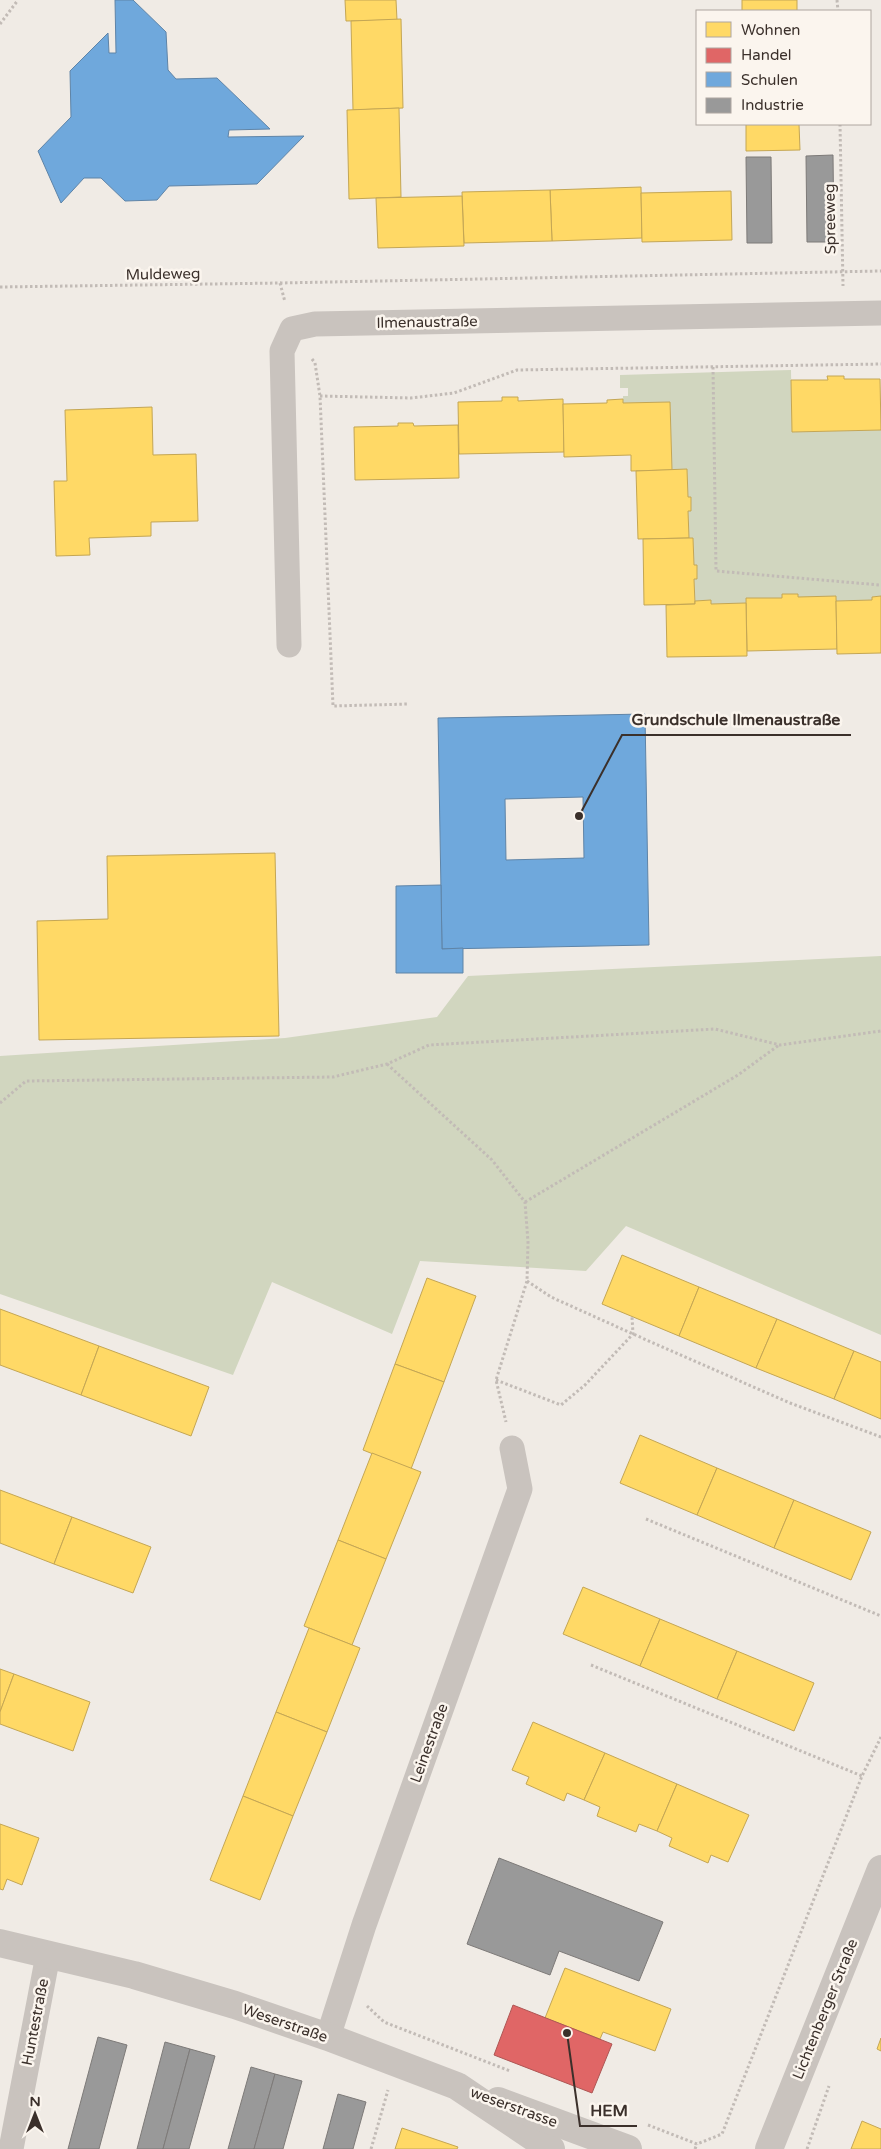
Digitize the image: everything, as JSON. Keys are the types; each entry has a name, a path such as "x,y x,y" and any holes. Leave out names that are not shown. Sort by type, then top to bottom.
{"street":[{"name":"Ilmenaustraße","path":"292,329 315,324 881,313"},
{"path":"289,645 282,352 292,329"},
{"name":"Leinestraße","path":"328,2037 364,1925 520,1489 512,1448"},
{"name":"Lichtenberger Straße","path":"769,2149 881,1869"},
{"name":"Weserstraße","path":"0,1943 134,1975 328,2037 457,2086 551,2149"},
{"name":"Huntestraße","path":"11,2149 48,1955"},
{"name":"weserstrasse","path":"457,2086 628,2149"}],"path":[{"path":"0,24 18,0"},
{"name":"Spreeweg","path":"840,125 844,314"},
{"name":"Muldeweg","path":"0,287 280,284 881,270"},
{"path":"280,284 292,329 315,362 320,396 333,706 410,704"},
{"path":"320,396 411,398 454,393 517,370 881,364"},
{"path":"713,367 716,571 880,585"},
{"path":"0,1103 26,1081 333,1077 387,1064 429,1044 715,1029 780,1045 881,1031"},
{"path":"525,1202 738,1075 780,1045"},
{"path":"387,1064 492,1160 525,1202 528,1242 527,1281 496,1380 512,1448"},
{"path":"527,1281 551,1297 632,1334 790,1403 881,1437"},
{"path":"496,1380 561,1405 585,1385 632,1334 632,1317"},
{"path":"646,1519 881,1616"},
{"path":"591,1665 862,1776"},
{"path":"646,2124 697,2144 722,2134 862,1776 881,1737"},
{"path":"340,1998 370,2006 384,2022 518,2074"},
{"path":"371,2149 396,2064"},
{"path":"695,2149 697,2144"}],"green space":[{"path":"791,370 792,432 881,430 881,596 872,597 872,600 836,601 798,597 798,594 783,594 782,598 746,598 746,603 711,604 710,600 695,601 694,579 697,579 697,565 694,565 693,538 689,538 688,511 691,511 691,497 688,497 687,469 672,470 670,402 623,403 623,396 628,396 628,388 620,388 620,375"},
{"path":"881,956 881,1335 626,1226 586,1271 420,1261 392,1334 272,1282 233,1375 0,1294 0,1056 285,1038 437,1017 468,976"}],"building: Wohnen":[{"path":"345,0 396,0 397,20 346,21"},
{"path":"742,0 797,0 797,10 742,10"},
{"path":"401,19 403,108 353,110 351,21"},
{"path":"399,108 401,197 349,199 347,110"},
{"path":"746,125 799,125 800,150 746,151"},
{"path":"641,187 642,238 552,241 550,190"},
{"path":"550,190 552,241 464,243 462,192"},
{"path":"731,191 732,240 642,242 641,193"},
{"path":"462,196 464,246 378,248 376,198"},
{"path":"827,376 844,376 844,379 880,379 881,430 792,432 791,380 828,380"},
{"path":"502,397 518,397 518,401 563,399 564,452 459,454 458,402 502,401"},
{"path":"623,399 623,403 670,402 672,470 631,471 631,455 564,457 563,404 607,403 607,400"},
{"path":"152,407 153,455 196,454 198,521 151,522 151,536 89,538 90,555 56,556 54,481 67,481 65,410"},
{"path":"398,423 413,423 414,426 458,425 459,478 355,480 354,427 398,426"},
{"path":"687,469 688,497 691,497 691,511 688,511 689,538 638,539 636,471"},
{"path":"693,538 694,565 697,565 697,579 694,579 695,604 644,605 643,539"},
{"path":"782,594 798,594 798,597 836,596 837,649 747,651 746,598 782,598"},
{"path":"881,596 881,653 837,654 836,601 872,600 872,597"},
{"path":"711,600 711,604 746,603 747,656 667,657 666,605 695,604 695,601"},
{"path":"275,853 279,1036 39,1040 37,921 108,919 107,856"},
{"path":"622,1255 699,1287 679,1336 602,1304"},
{"path":"427,1278 476,1296 444,1382 395,1364"},
{"path":"699,1287 777,1319 756,1368 679,1336"},
{"path":"0,1309 99,1346 81,1395 0,1365"},
{"path":"777,1319 854,1351 834,1399 756,1368"},
{"path":"99,1346 209,1387 191,1436 81,1395"},
{"path":"854,1351 881,1362 881,1419 834,1399"},
{"path":"395,1364 444,1382 411,1469 363,1450"},
{"path":"640,1435 717,1468 697,1515 620,1483"},
{"path":"372,1453 421,1472 386,1559 338,1540"},
{"path":"717,1468 794,1500 774,1548 697,1515"},
{"path":"0,1490 72,1517 54,1564 0,1543"},
{"path":"794,1500 871,1532 851,1580 774,1548"},
{"path":"72,1517 151,1547 133,1593 54,1564"},
{"path":"338,1540 386,1559 352,1645 304,1626"},
{"path":"583,1587 660,1619 640,1666 563,1634"},
{"path":"660,1619 737,1651 717,1699 640,1666"},
{"path":"309,1628 360,1648 327,1732 276,1712"},
{"path":"737,1651 814,1683 794,1731 717,1699"},
{"path":"0,1669 14,1674 0,1712"},
{"path":"14,1674 90,1702 73,1751 0,1724 0,1712"},
{"path":"276,1712 327,1732 293,1816 243,1796"},
{"path":"533,1722 605,1753 584,1800 567,1793 564,1801 526,1784 529,1777 512,1770"},
{"path":"605,1753 677,1784 657,1831 639,1824 636,1832 597,1816 600,1807 584,1800"},
{"path":"677,1784 749,1815 728,1862 711,1855 708,1863 669,1846 672,1838 657,1831"},
{"path":"243,1796 293,1816 260,1900 210,1880"},
{"path":"0,1824 39,1838 22,1885 7,1879 3,1890 0,1889"},
{"path":"565,1968 671,2009 655,2051 603,2032 600,2039 545,2018"},
{"path":"881,2038 881,2051 877,2049"},
{"path":"862,2121 881,2129 881,2149 851,2149"},
{"path":"402,2128 458,2147 457,2149 395,2149"}],"building: Handel":[{"path":"513,2005 612,2044 592,2093 494,2055"}],"building: Schulen":[{"path":"115,0 133,0 166,32 168,70 176,79 217,78 270,129 229,130 228,137 304,136 257,184 169,186 157,200 125,201 101,178 84,178 61,203 38,151 71,117 70,71 108,33 109,53 116,53"},
{"path":"645,714 649,945 442,949 438,718","holes":["583,797 584,858 506,860 505,799"]},
{"path":"441,885 442,949 463,948 463,973 396,973 396,886"}],"building: Industrie":[{"path":"833,155 834,242 807,242 806,156"},
{"path":"746,157 771,157 772,243 747,243"},
{"path":"499,1858 663,1922 639,1981 559,1951 550,1975 467,1944"},
{"path":"98,2037 127,2045 99,2149 68,2149"},
{"path":"165,2042 190,2049 163,2149 137,2149"},
{"path":"190,2049 215,2056 189,2149 163,2149"},
{"path":"251,2067 275,2074 254,2149 228,2149"},
{"path":"275,2074 302,2081 283,2149 254,2149"},
{"path":"338,2094 366,2102 353,2149 323,2149"}],"place":[{"name":"Grundschule Ilmenaustraße","path":"579,816"},
{"name":"HEM","path":"567,2033"}]}
